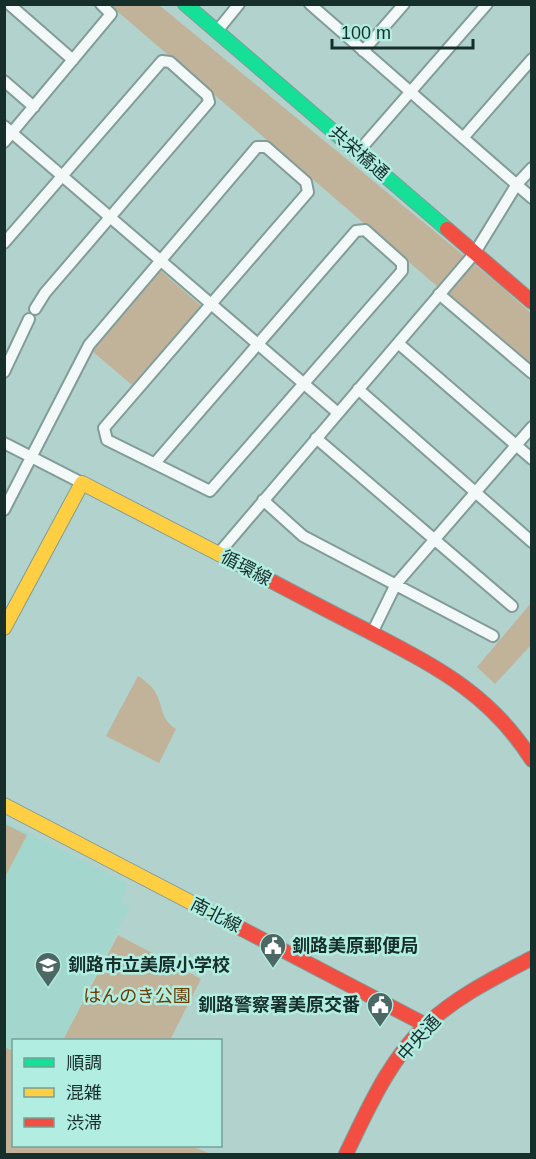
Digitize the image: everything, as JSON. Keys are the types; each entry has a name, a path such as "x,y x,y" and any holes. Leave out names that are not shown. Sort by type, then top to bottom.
{"street":[{"path":"9,4 73,60"},
{"path":"4,142 8,129 34,107 111,14 100,4"},
{"name":"共栄橋通","path":"185,4 531,302"},
{"path":"217,32 240,4"},
{"path":"363,51 404,4"},
{"path":"358,152 487,4"},
{"path":"316,6 363,51 531,198"},
{"path":"463,138 531,59"},
{"path":"4,243 61,174 162,61 170,62 207,95 209,102 45,293 32,314 4,372"},
{"path":"4,81 34,107"},
{"path":"8,129 112,216 338,413"},
{"path":"4,510 89,345 257,147 266,147 306,182 308,192 104,428 107,440 210,492 402,271 402,263 365,230 356,231 155,463"},
{"path":"219,553 474,254 517,184 531,168"},
{"path":"439,294 531,374"},
{"path":"398,343 531,459"},
{"path":"358,390 531,542"},
{"path":"372,633 396,584 531,427"},
{"path":"316,438 512,606"},
{"path":"4,442 82,483 4,628"},
{"name":"循環線","path":"82,483 441,669 465,685 509,728 531,759"},
{"path":"263,500 303,536 493,636"},
{"name":"南北線","path":"4,805 426,1025"},
{"name":"中央通","path":"345,1155 399,1059 426,1025 483,984 531,958"}],"shaded area":[{"name":"釧路市立美原小学校","path":"4,820 127,883 122,902 130,906 64,1039 12,1039 12,1051 4,1047"}],"green space":[{"path":"110,5 159,5 496,282 531,313 531,367"},
{"path":"161,271 201,306 132,385 92,351"},
{"path":"531,603 531,645 495,684 477,667"},
{"path":"138,676 154,691 165,717 176,729 159,763 106,736"},
{"path":"5,824 27,835 5,877"},
{"name":"はんのき公園","path":"118,935 201,979 171,1039 64,1039"},
{"path":"4,1047 12,1051 12,1147 194,1147 210,1154 5,1154"}],"traffic: fast":[{"path":"185,4 447,229"}],"traffic: slow":[{"path":"4,628 82,483 248,569"},
{"path":"4,805 221,918"}],"traffic: jam":[{"path":"447,229 532,302"},
{"path":"248,569 415,656 458,683 479,698 497,716 532,760"},
{"path":"221,918 426,1025"},
{"path":"346,1154 390,1069 426,1025 464,996 532,958"}],"place":[{"name":"釧路美原郵便局","path":"273,969"},
{"name":"釧路市立美原小学校","path":"48,988"},
{"name":"釧路警察署美原交番","path":"380,1028"}]}
